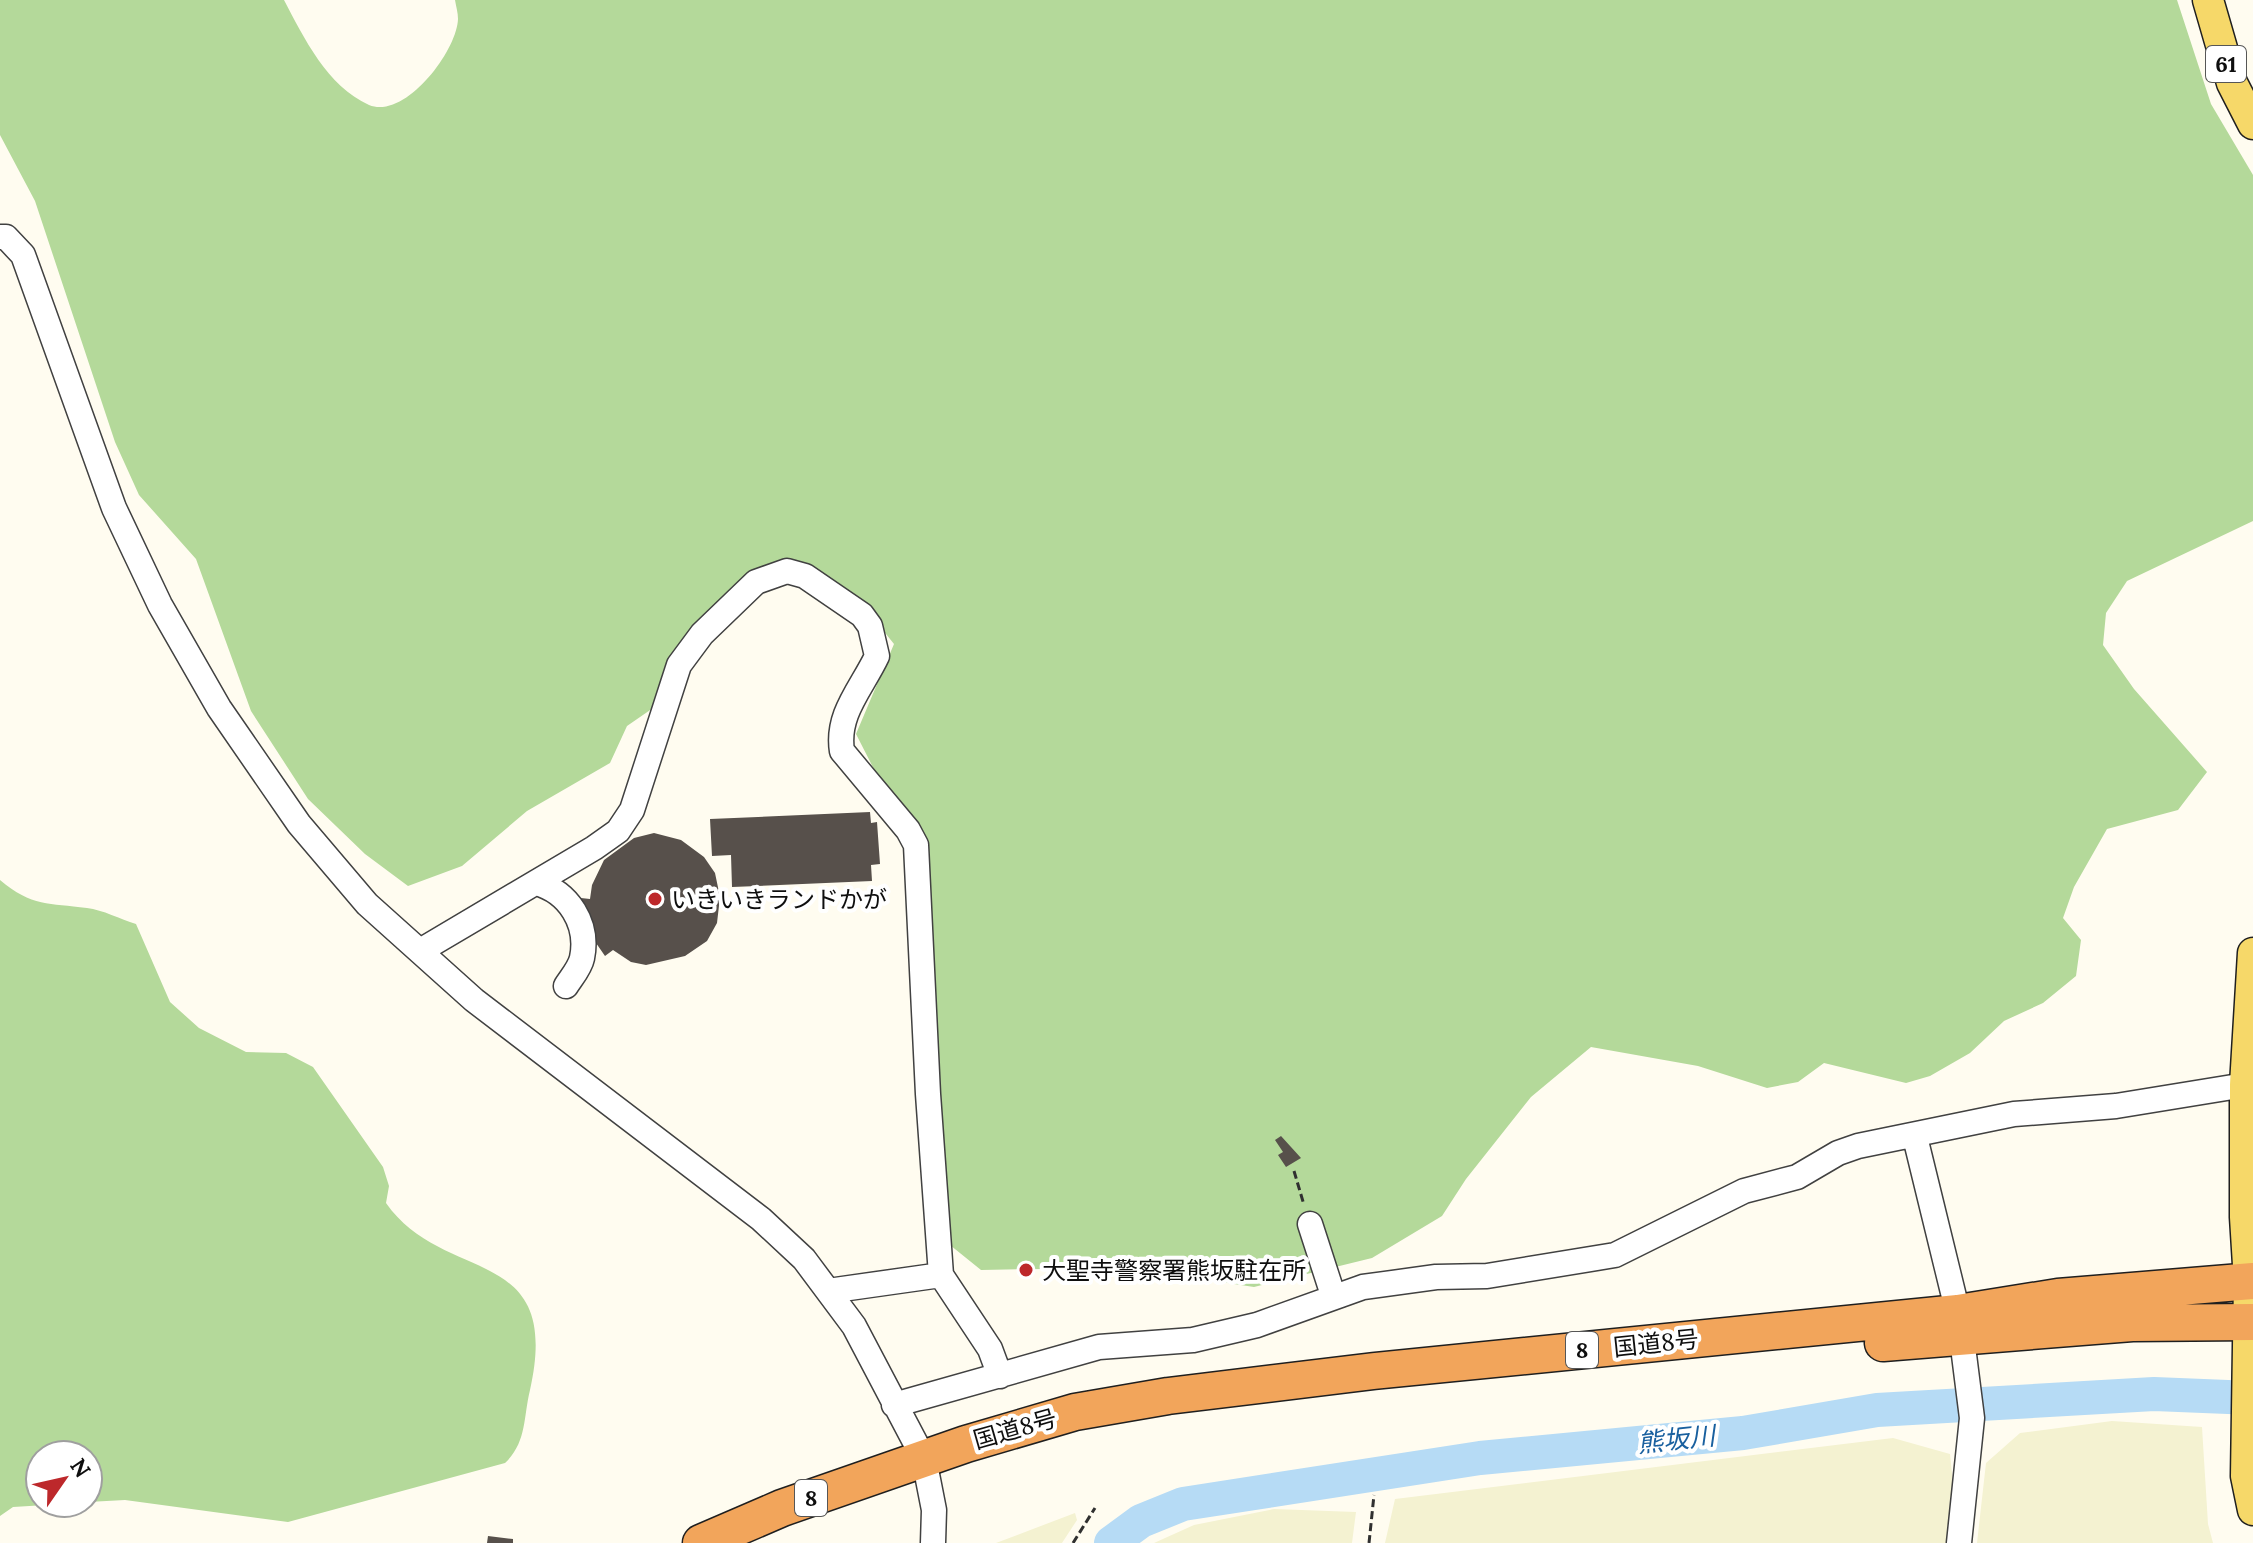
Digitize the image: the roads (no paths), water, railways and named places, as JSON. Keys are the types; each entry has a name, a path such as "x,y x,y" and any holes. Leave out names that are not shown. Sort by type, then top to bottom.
{"highway":[{"name":"国道8号","path":"1960,1326 2058,1297 2251,1281"},
{"name":"国道8号","path":"701,1543 782,1508 924,1459 1075,1412 1168,1396 1374,1371 1960,1326 2010,1331 2132,1323 2250,1322"}],"main road":[{"name":"61","path":"2208,0 2232,83 2253,124"},
{"path":"2253,953 2249,1084 2251,1281 2246,1420 2246,1476 2253,1510"}],"street":[{"path":"0,237 6,237 23,255 114,508 160,605 219,708 299,824 367,904 474,1000 761,1219 804,1259 854,1326 924,1459 934,1510 933,1543"},
{"path":"420,951 618,831 632,810 679,665 702,634 756,582 787,571 805,576 862,615 875,641 877,656 842,719 842,751 916,845 928,1094 941,1275 990,1349 1000,1376"},
{"path":"536,883 565,896 576,917 582,938 582,960 566,986"},
{"path":"894,1405 1099,1347 1131,1342 1193,1340 1257,1325 1333,1295 1363,1287 1436,1277 1487,1276 1615,1255 1744,1191 1797,1177 1838,1153 2014,1114 2116,1106 2249,1084"},
{"path":"1915,1137 1960,1326 1972,1418 1959,1543"},
{"path":"1310,1224 1333,1295"},
{"path":"828,1291 941,1275"}],"waterway":[{"name":"熊坂川","path":"1111,1543 1141,1521 1183,1504 1480,1458 1743,1433 1877,1410 2154,1394 2253,1398"}],"place":[{"name":"いきいきランドかが","path":"655,899"},
{"name":"大聖寺警察署熊坂駐在所","path":"1026,1270"}]}
